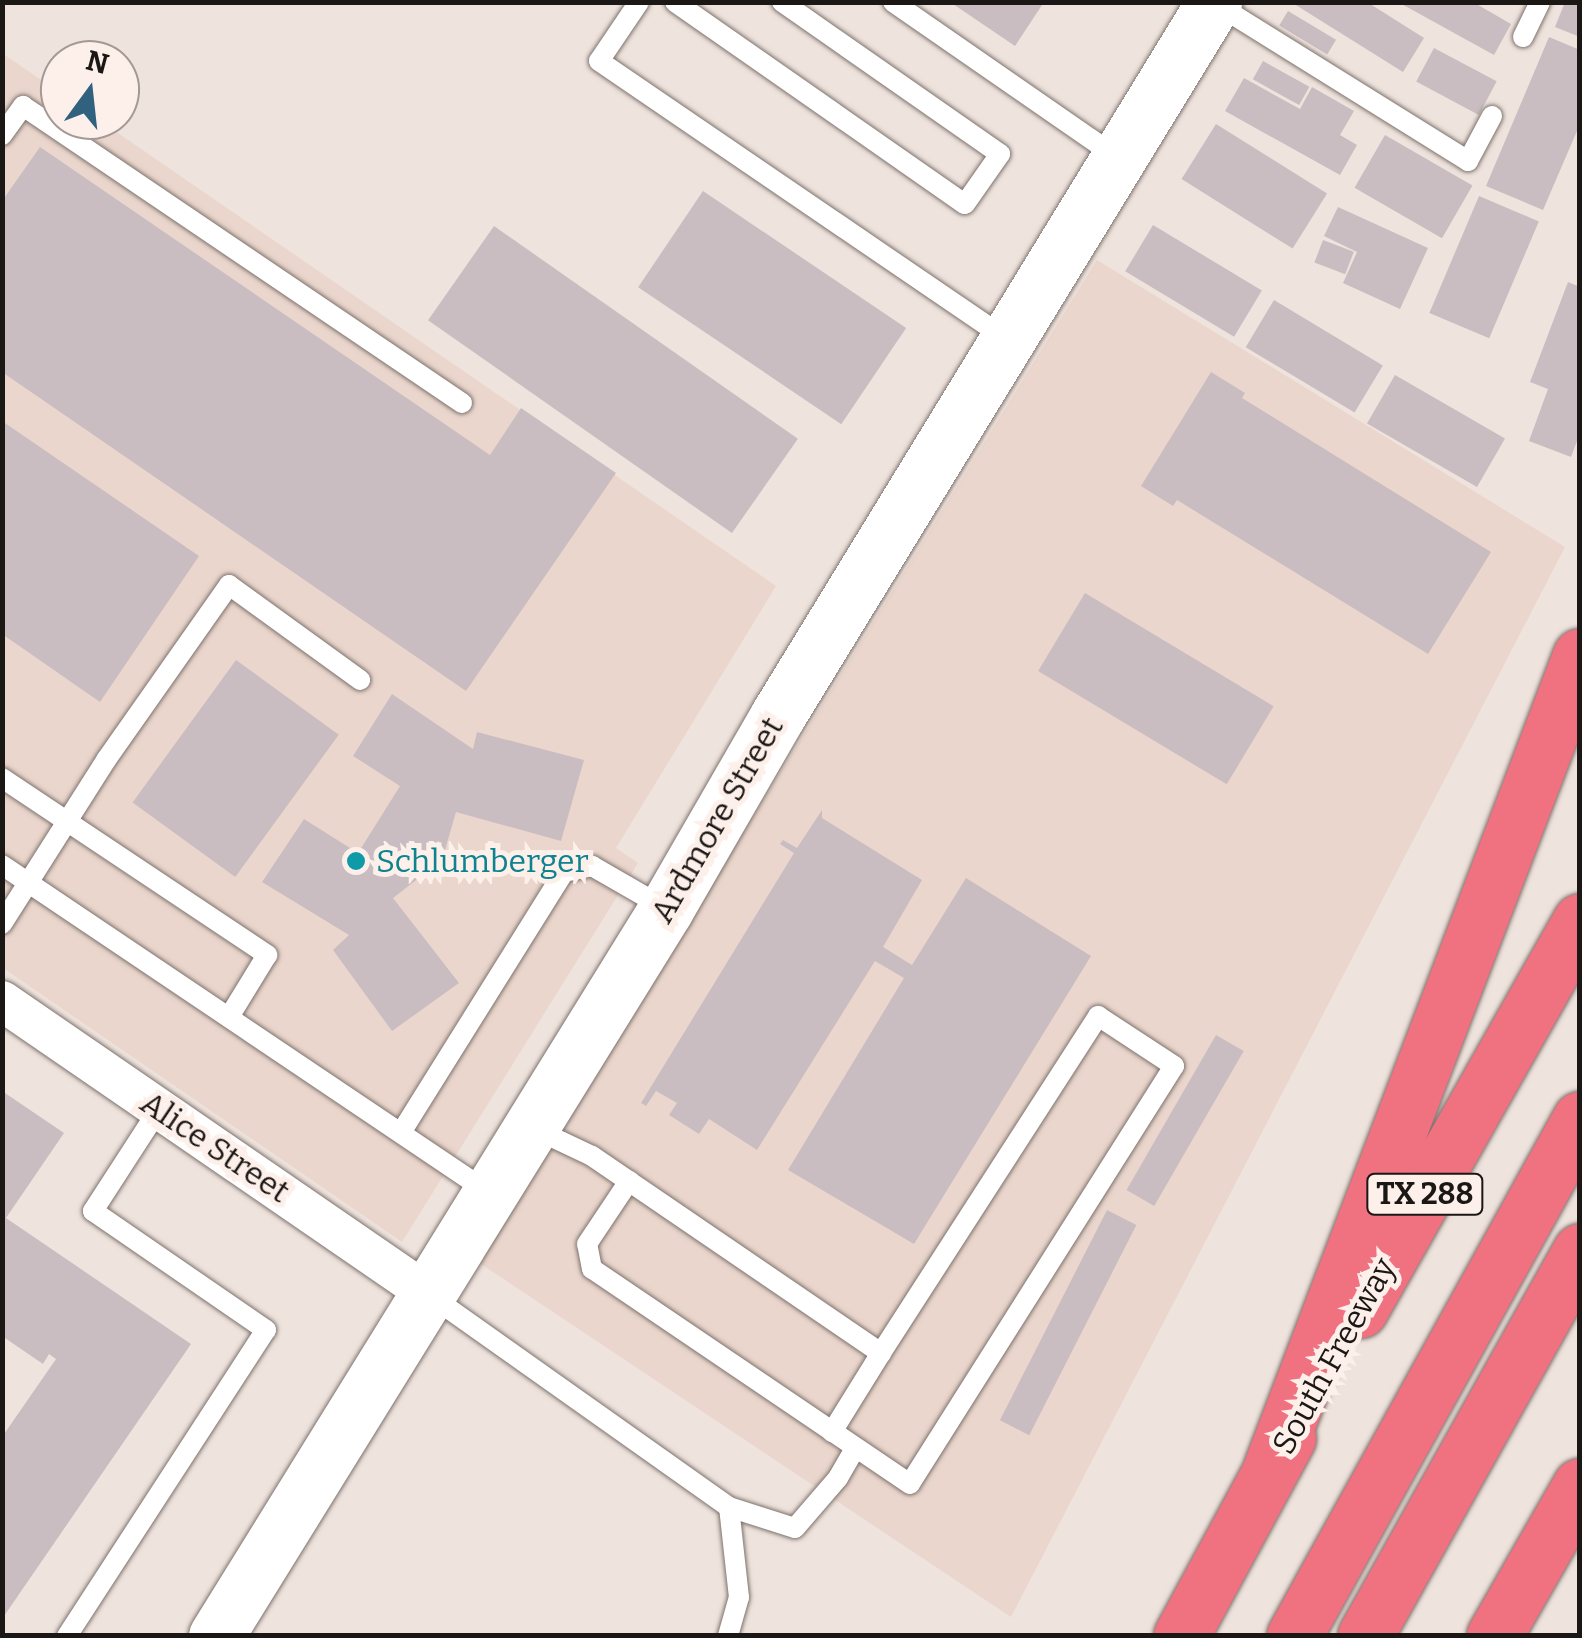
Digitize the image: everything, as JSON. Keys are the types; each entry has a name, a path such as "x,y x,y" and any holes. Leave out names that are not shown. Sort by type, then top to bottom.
{"highway":[{"path":"1271,1467 1580,656"},
{"name":"South Freeway","path":"1181,1636 1271,1467 1580,921"},
{"path":"1294,1636 1580,1120"},
{"path":"1365,1636 1580,1250"},
{"path":"1504,1618 1580,1486"},
{"path":"1504,1618 1580,1507"}],"street":[{"name":"Ardmore Street","path":"216,1636 666,908 778,715 1214,2"},
{"name":"Alice Street","path":"2,1001 426,1293"}],"lane":[{"path":"639,2 599,61 1008,340"},
{"path":"675,2 965,204 1000,154 782,2"},
{"path":"894,2 1118,158"},
{"path":"1214,2 1468,161 1492,116"},
{"path":"1523,37 1540,2"},
{"path":"2,135 22,106 462,403"},
{"path":"2,924 66,820 229,586 360,680"},
{"path":"2,778 267,955 229,1017"},
{"path":"2,865 488,1192"},
{"path":"402,1131 564,872 592,866 666,908"},
{"path":"629,1181 587,1244 592,1269 832,1432 910,1484 1174,1066 1098,1016 832,1432"},
{"path":"67,1636 266,1330 93,1211 158,1108"},
{"path":"528,1126 592,1156 881,1353"},
{"path":"426,1293 729,1507 795,1528 838,1478 856,1448"},
{"path":"728,1636 738,1597 729,1507"}],"shaded area":[{"path":"2,53 40,79 40,140 128,140 776,586 616,848 638,863 402,1242 3,968"},
{"path":"1097,260 1565,547 1011,1617 478,1262"}],"building":[{"path":"950,2 1044,2 1015,46"},
{"path":"1291,2 1367,2 1424,38 1403,72"},
{"path":"1398,2 1473,2 1511,24 1494,55"},
{"path":"1565,2 1580,2 1580,37 1555,27"},
{"path":"1288,11 1336,40 1327,54 1279,26"},
{"path":"1549,37 1580,50 1580,124 1543,210 1486,186"},
{"path":"1434,48 1497,81 1479,115 1416,82"},
{"path":"1263,61 1309,87 1299,105 1253,79"},
{"path":"1244,78 1300,109 1312,87 1354,111 1340,135 1357,145 1340,175 1225,111"},
{"path":"1216,124 1327,193 1293,249 1182,179"},
{"path":"1385,135 1472,186 1442,238 1354,188"},
{"path":"40,147 490,455 521,408 616,473 466,691 2,372 2,201"},
{"path":"703,191 906,328 841,424 638,287"},
{"path":"1479,196 1539,221 1489,338 1429,313"},
{"path":"1338,207 1428,248 1400,309 1343,283 1357,252 1324,236"},
{"path":"1153,225 1262,290 1234,337 1125,271"},
{"path":"494,226 798,439 732,533 428,320"},
{"path":"1323,240 1354,252 1345,274 1314,262"},
{"path":"1568,282 1580,287 1580,433 1571,457 1529,441 1548,389 1530,382"},
{"path":"1274,300 1383,365 1355,413 1246,347"},
{"path":"1211,372 1245,393 1242,398 1491,552 1428,654 1177,500 1173,506 1141,486"},
{"path":"1395,375 1505,438 1477,487 1367,423"},
{"path":"2,421 199,556 100,702 2,634"},
{"path":"1085,593 1274,706 1227,784 1038,671"},
{"path":"236,660 339,735 235,877 133,802"},
{"name":"Schlumberger","path":"392,694 473,749 477,732 584,760 561,841 456,812 445,850 429,870 393,898 459,983 392,1031 333,950 349,935 262,882 304,819 358,853 400,786 353,756"},
{"path":"822,810 822,818 922,880 883,947 912,965 966,878 1091,956 914,1244 788,1170 904,978 875,961 757,1150 709,1119 699,1134 669,1115 677,1103 656,1091 646,1106 641,1103 794,853 780,844 783,840 797,848"},
{"path":"1216,1035 1244,1051 1154,1206 1126,1190"},
{"path":"2,1091 64,1133 6,1218 191,1344 2,1619 2,1437 56,1359 49,1354 43,1364 2,1336"},
{"path":"1107,1210 1136,1225 1029,1435 1000,1420"}],"place":[{"name":"Schlumberger","path":"356,861"}]}
